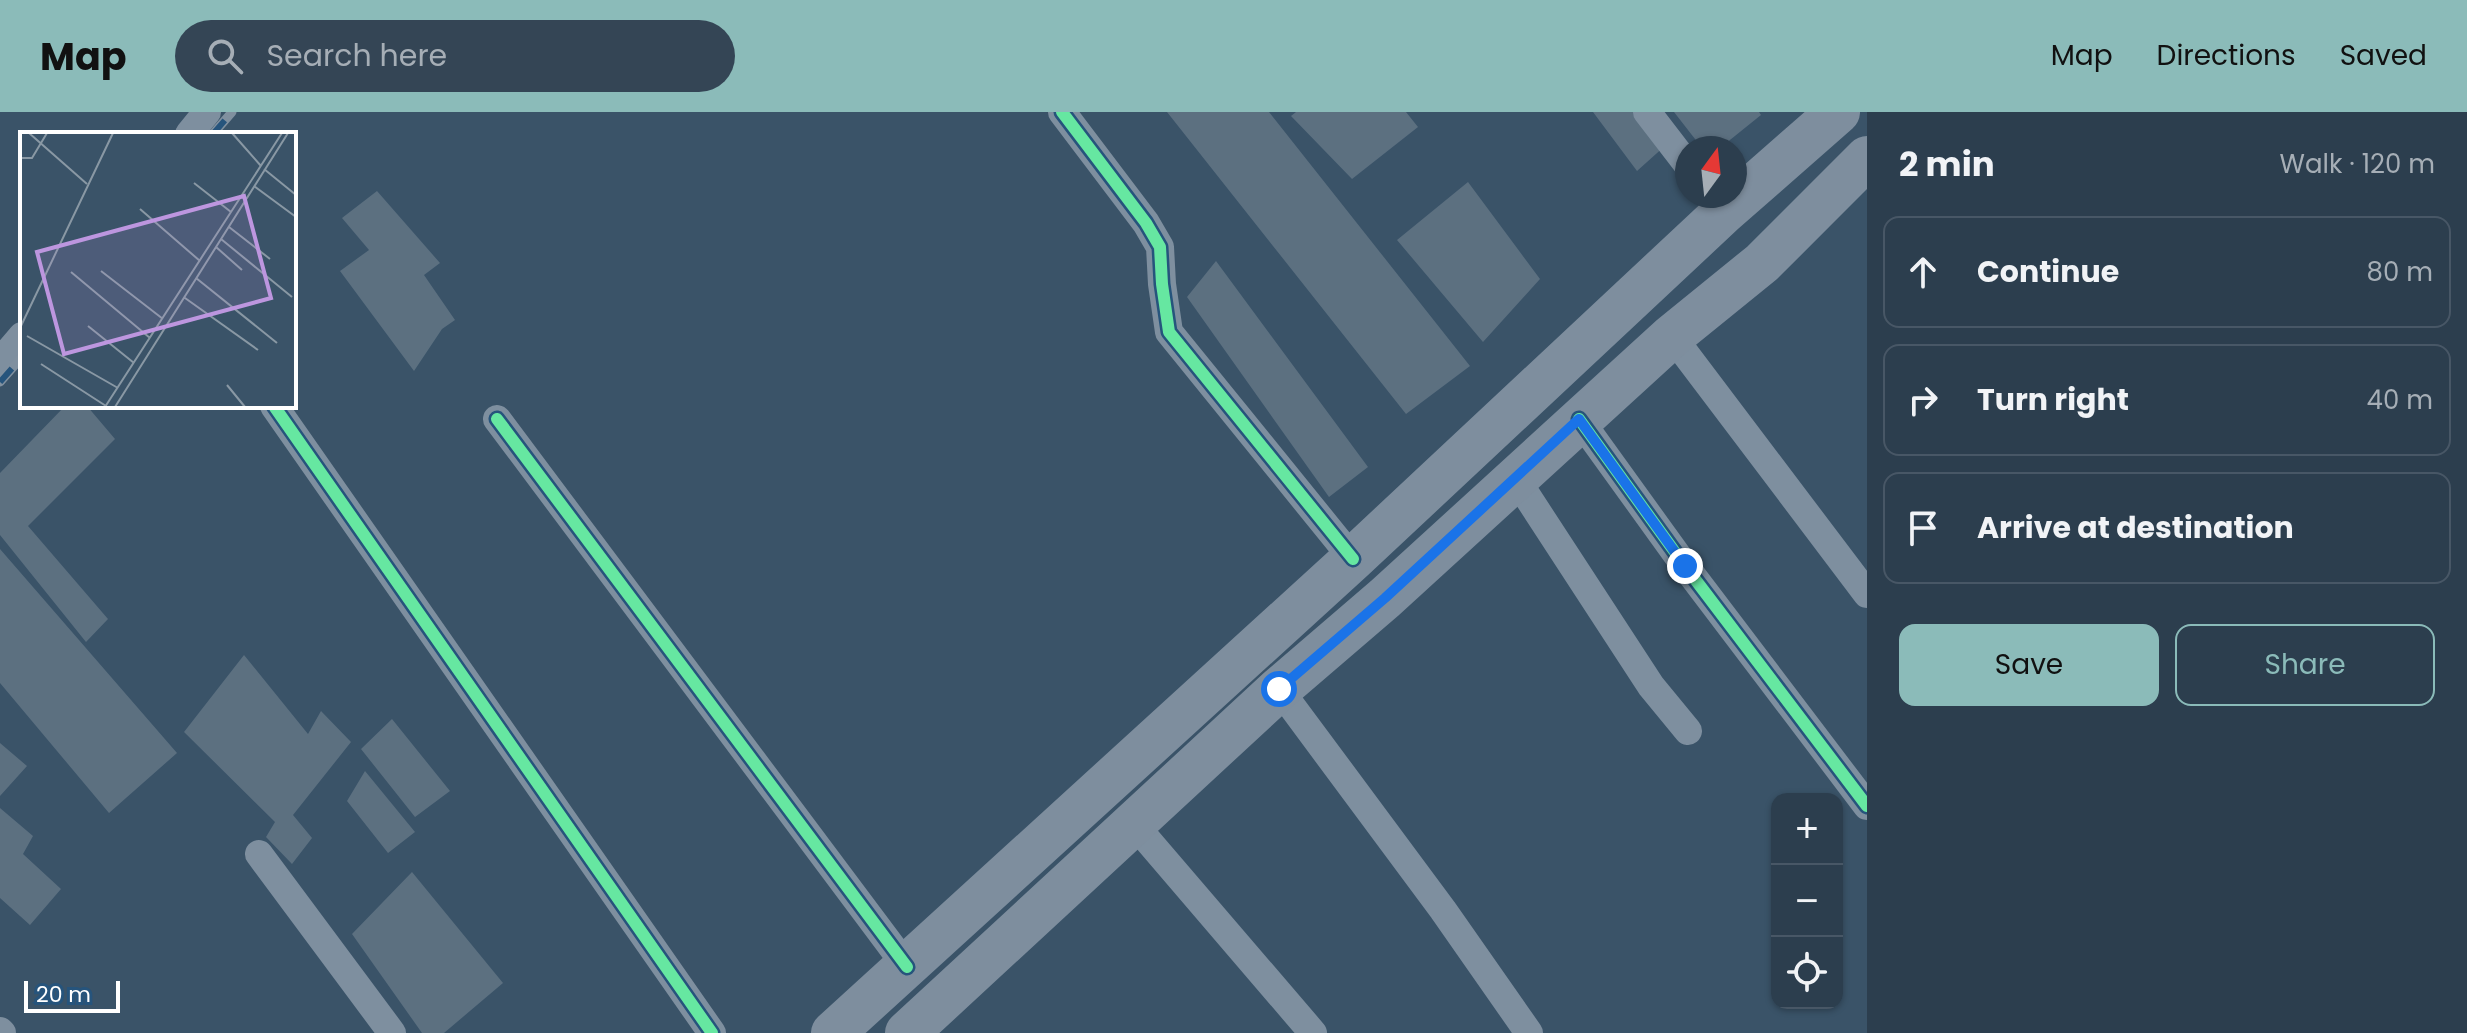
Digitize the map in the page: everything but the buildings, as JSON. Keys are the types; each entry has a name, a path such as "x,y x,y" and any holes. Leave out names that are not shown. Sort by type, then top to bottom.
{"main road":[{"path":"1747,181 1838,112"},
{"path":"907,1033 1279,689 1385,598 1672,336 1762,263 1867,158"},
{"path":"833,1033 1353,559 1713,208"}],"street":[{"path":"191,132 207,112"},
{"path":"1062,112 1146,223 1160,247 1169,332 1353,559"},
{"path":"1647,112 1675,148"},
{"path":"1672,336 1867,594"},
{"path":"0,362 20,338"},
{"path":"275,408 712,1033"},
{"path":"497,419 907,967"},
{"path":"1579,419 1685,566 1867,806"},
{"path":"1516,479 1651,686 1688,731"},
{"path":"1279,689 1443,910 1529,1033"},
{"path":"1133,823 1313,1033"},
{"path":"259,854 392,1033"}],"railway":[{"path":"215,132 232,112"},
{"path":"0,382 20,359"}],"cycle path":[{"path":"1062,112 1146,223 1160,247 1169,332 1353,559"},
{"path":"275,408 712,1033"},
{"path":"497,419 907,967"},
{"path":"1579,419 1685,566 1867,806"}],"route":[{"path":"1279,689 1385,598 1579,419 1685,566"}]}
